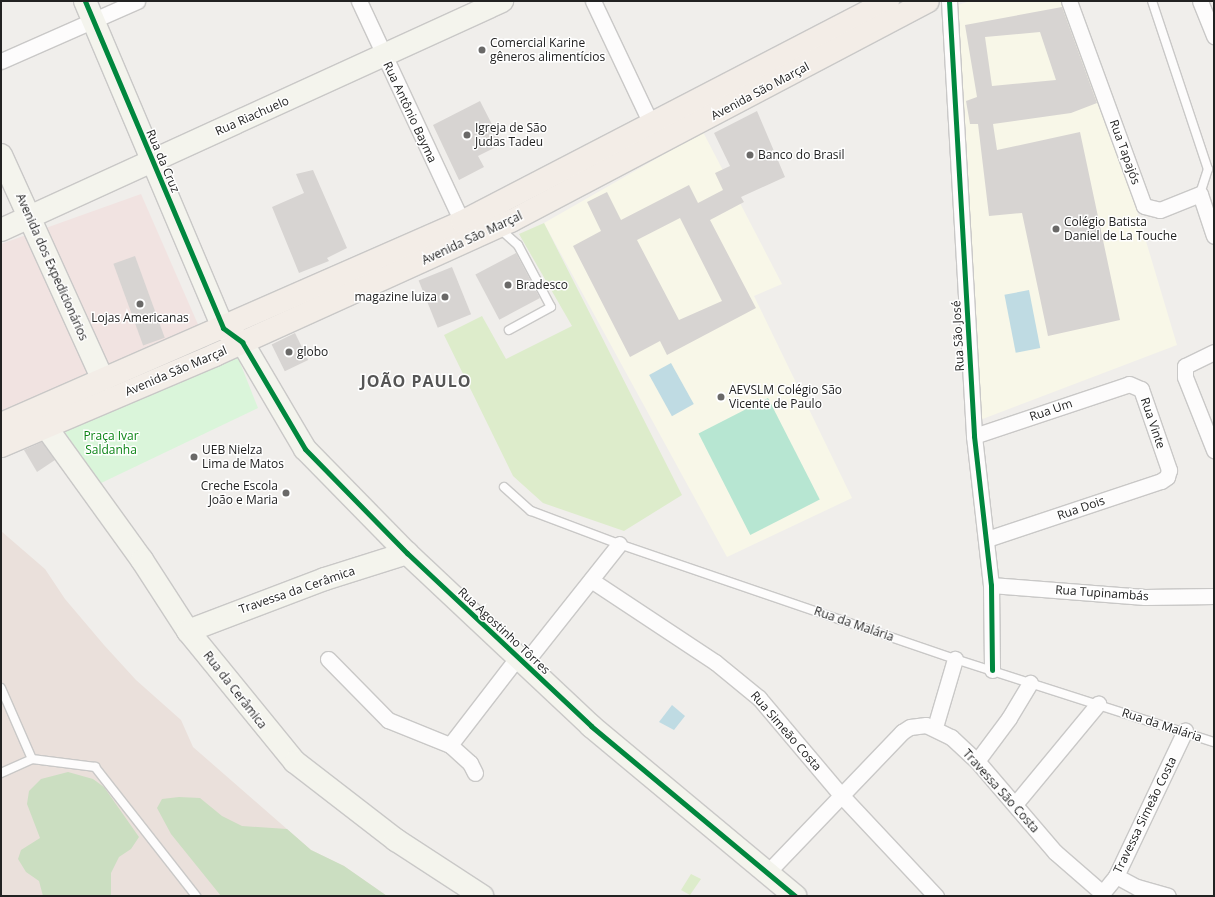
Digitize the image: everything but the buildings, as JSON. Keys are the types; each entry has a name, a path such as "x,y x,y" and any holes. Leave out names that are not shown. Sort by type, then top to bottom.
{"main road":[{"name":"Avenida São Marçal","path":"1,424 462,222 652,126 887,1"},
{"name":"Avenida São Marçal","path":"1,446 242,342 498,227 928,1"}],"street":[{"path":"1,61 89,11 137,1"},
{"name":"Rua Antônio Bayma","path":"358,1 462,222"},
{"name":"Rua Riachuelo","path":"1,230 502,1"},
{"path":"593,1 652,126"},
{"name":"Rua São José","path":"950,1 974,436 991,585 992,670"},
{"name":"Rua Tapajós","path":"1069,1 1144,206 1160,210 1200,194"},
{"path":"1200,1 1214,36"},
{"name":"Rua da Cruz","path":"89,11 223,328"},
{"name":"Avenida dos Expedicionários","path":"1,155 103,380"},
{"path":"1200,194 1214,236"},
{"path":"223,328 242,342"},
{"name":"Rua Agostinho Tôrres","path":"242,342 305,449 407,553 520,661 591,726 766,874 795,896"},
{"path":"1214,352 1185,366 1185,377 1214,450"},
{"name":"Rua Um","path":"974,436 1129,384"},
{"name":"Rua Vinte","path":"1129,384 1141,389 1169,470"},
{"name":"Rua da Cerâmica","path":"46,427 142,560 188,631 295,762 396,840 482,896"},
{"name":"Rua Dois","path":"987,540 1161,481 1167,477 1169,470"},
{"path":"450,745 520,661 591,580 619,544"},
{"name":"Travessa da Cerâmica","path":"188,631 325,579 407,553"},
{"name":"Rua Simeão Costa","path":"591,580 739,680 759,698 841,794 936,896"},
{"name":"Rua Tupinambás","path":"991,585 1145,596 1214,596"},
{"path":"328,659 388,720 450,745 470,763 475,773"},
{"path":"766,874 902,732 918,726 935,727 955,659"},
{"path":"977,761 1010,718 1030,683"},
{"path":"1016,803 1098,704"},
{"name":"Travessa São Costa","path":"935,727 977,761 1016,803 1055,852 1101,894"},
{"name":"Travessa Simeão Costa","path":"1101,894 1116,876 1185,731"},
{"path":"1116,876 1138,887 1168,896"}],"lane":[{"path":"1152,1 1208,169 1200,194"},
{"path":"498,227 518,245 551,307 509,330"},
{"name":"Rua da Malária","path":"504,487 531,511 619,544 955,659 1185,731 1214,742"},
{"path":"1,688 32,759"},
{"path":"1,773 32,759 95,767 196,896"}],"shaded area":[{"name":"Colégio Batista Daniel de La Touche","path":"970,1 1064,1 1108,114 1177,345 980,420 958,5"},
{"name":"AEVSLM Colégio São Vicente de Paulo","path":"703,132 782,284 754,296 852,498 727,557 544,223"},
{"path":"141,194 200,329 1,415 1,244"},
{"path":"1,531 45,569 65,599 104,645 136,680 181,720 193,747 311,850 344,866 387,896 1,896"}],"green space":[{"path":"544,223 682,495 624,531 543,503 513,476 444,335 482,316 506,359 572,326 519,234"},
{"name":"Praça Ivar Saldanha","path":"237,355 258,408 99,484 63,429"},
{"path":"768,398 820,500 750,535 699,433"},
{"path":"68,772 93,779 104,787 139,837 131,849 119,857 111,873 111,896 43,896 39,881 26,872 18,859 21,850 40,838 27,804 29,791 41,779"},
{"path":"179,797 200,798 222,816 242,826 287,829 311,850 344,866 387,896 221,896 171,834 157,808 162,799"},
{"path":"691,874 701,879 690,895 681,890"}],"water":[{"path":"1029,290 1040,348 1016,353 1004,295"},
{"path":"671,363 694,404 672,416 649,375"},
{"path":"672,705 685,716 674,730 659,722"}],"cycle path":[{"path":"85,1 223,328 242,342 305,449 407,553 591,726 795,896"},
{"path":"949,1 974,436 991,585 992,670"}],"place":[{"name":"Comercial Karine gêneros alimentícios","path":"482,50"},
{"name":"Igreja de São Judas Tadeu","path":"467,135"},
{"name":"Banco do Brasil","path":"750,155"},
{"name":"Colégio Batista Daniel de La Touche","path":"1056,229"},
{"name":"Bradesco","path":"508,285"},
{"name":"magazine luiza","path":"445,297"},
{"name":"Lojas Americanas","path":"140,304"},
{"name":"globo","path":"289,352"},
{"name":"AEVSLM Colégio São Vicente de Paulo","path":"721,397"},
{"name":"UEB Nielza Lima de Matos","path":"194,457"},
{"name":"Creche Escola João e Maria","path":"286,493"}],"district":[{"name":"JOÃO PAULO","path":"416,381"}]}
